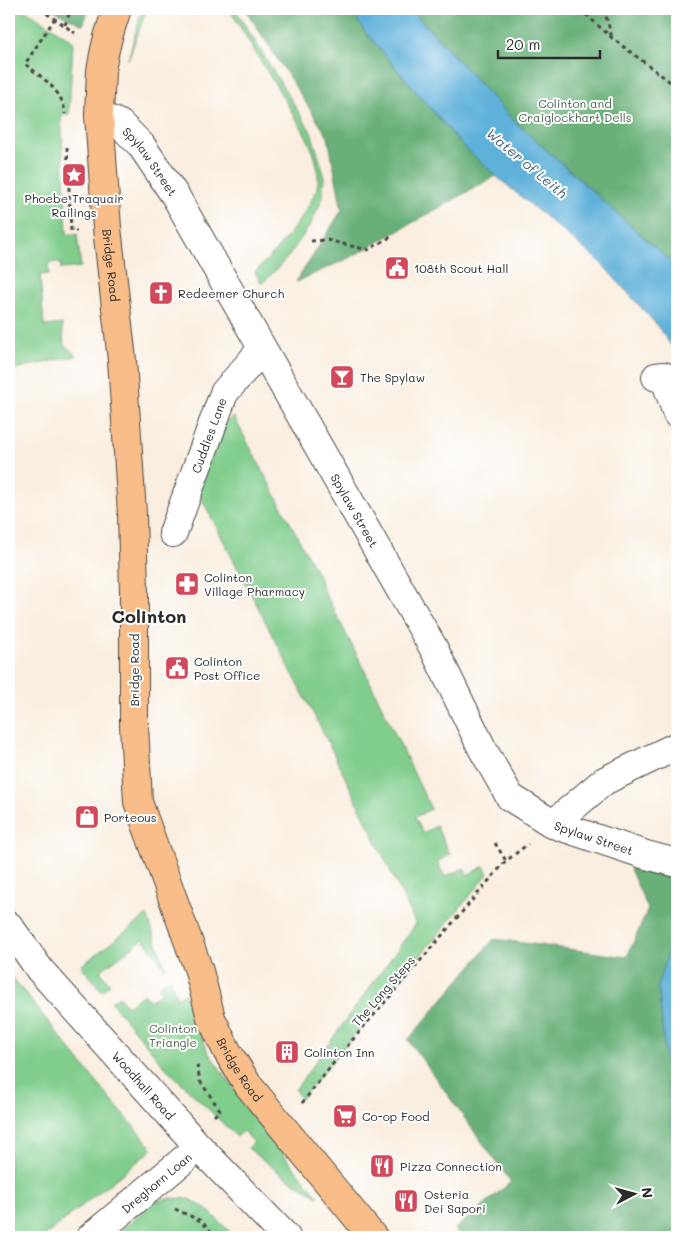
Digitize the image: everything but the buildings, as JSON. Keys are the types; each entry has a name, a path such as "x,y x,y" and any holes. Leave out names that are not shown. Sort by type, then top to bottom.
{"main road":[{"name":"Bridge Road","path":"117,9 108,37 103,63 99,116 107,228 122,360 131,504 134,591 134,725 138,802 199,972 211,1018 227,1051 248,1085 373,1237"}],"street":[{"name":"Spylaw Street","path":"99,116 120,124 141,145 176,197 434,649 482,748 510,797 553,824 646,855 677,863"},
{"name":"Cuddies Lane","path":"173,532 224,393 262,350"},
{"path":"656,377 664,376 677,414"},
{"path":"553,824 604,781 677,746"},
{"name":"Woodhall Road","path":"9,926 40,970 199,1147 286,1237"},
{"name":"Dreghorn Loan","path":"91,1237 199,1147"}],"path":[{"path":"40,9 75,33"},
{"path":"65,25 71,9"},
{"path":"580,9 612,38 677,87"},
{"path":"604,9 612,38"},
{"path":"55,18 25,64 54,88 65,108 65,117"},
{"path":"67,145 71,231 107,228"},
{"path":"311,241 327,240 368,250 392,236"},
{"path":"495,843 506,861"},
{"name":"The Long Steps","path":"283,1127 343,1051 500,869"},
{"path":"173,1209 200,1221 216,1237"}],"green space":[{"path":"9,9 21,9 34,15 73,41 69,114 61,115 67,234 77,234 81,267 61,269 60,262 48,263 49,274 40,275 44,326 62,324 64,345 77,356 9,370"},
{"path":"52,9 89,9 83,25"},
{"path":"142,9 147,9 128,60"},
{"path":"229,9 235,9 311,132 324,174 323,197 311,224 288,257 262,284 255,272 283,242 302,216 316,191 318,174 312,148 303,130"},
{"path":"245,9 350,9 366,33 462,145 496,176 351,257 296,282 342,210 328,137"},
{"name":"Colinton and Craiglockhart Dells","path":"411,9 677,9 677,267 512,119"},
{"path":"234,417 320,579 321,585 360,661 431,809 415,817 423,833 436,826 450,855 437,862 445,877 464,868 467,875 484,866 488,874 301,1099 295,1090 416,924 327,740 195,486 227,421"},
{"path":"630,869 677,879 677,926 658,983 674,1146 677,1150 677,1237 461,1237 455,1229 511,1182 408,1040 494,939 627,957 648,909"},
{"path":"147,915 166,969 143,939 100,971 110,984 102,991 81,966"},
{"path":"9,973 106,1094 153,1149 43,1237 9,1237"},
{"name":"Colinton Triangle","path":"170,977 177,998 184,993 208,1052 268,1136 319,1197 281,1174 248,1148 254,1142 243,1131 237,1137 164,1066 111,1002 119,996 127,1006 144,994 150,1001 162,992 158,987"},
{"path":"173,1198 190,1199 208,1210 235,1237 114,1237 147,1207 158,1200"}],"water":[{"name":"Water of Leith","path":"350,9 411,9 512,119 677,267 677,354 656,324 600,262 496,176 462,145 366,33"},
{"path":"677,926 677,1150 674,1146 658,983"}],"place":[{"name":"Phoebe Traquair Railings","path":"74,175"},
{"name":"108th Scout Hall","path":"397,268"},
{"name":"Redeemer Church","path":"161,293"},
{"name":"The Spylaw","path":"342,377"},
{"name":"Colinton Village Pharmacy","path":"187,584"},
{"name":"Colinton Post Office","path":"177,668"},
{"name":"Porteous","path":"87,817"},
{"name":"Colinton Inn","path":"287,1052"},
{"name":"Co-op Food","path":"345,1116"},
{"name":"Pizza Connection","path":"382,1166"},
{"name":"Osteria Dei Sapori","path":"406,1201"}],"district":[{"name":"Colinton","path":"149,616"}]}
